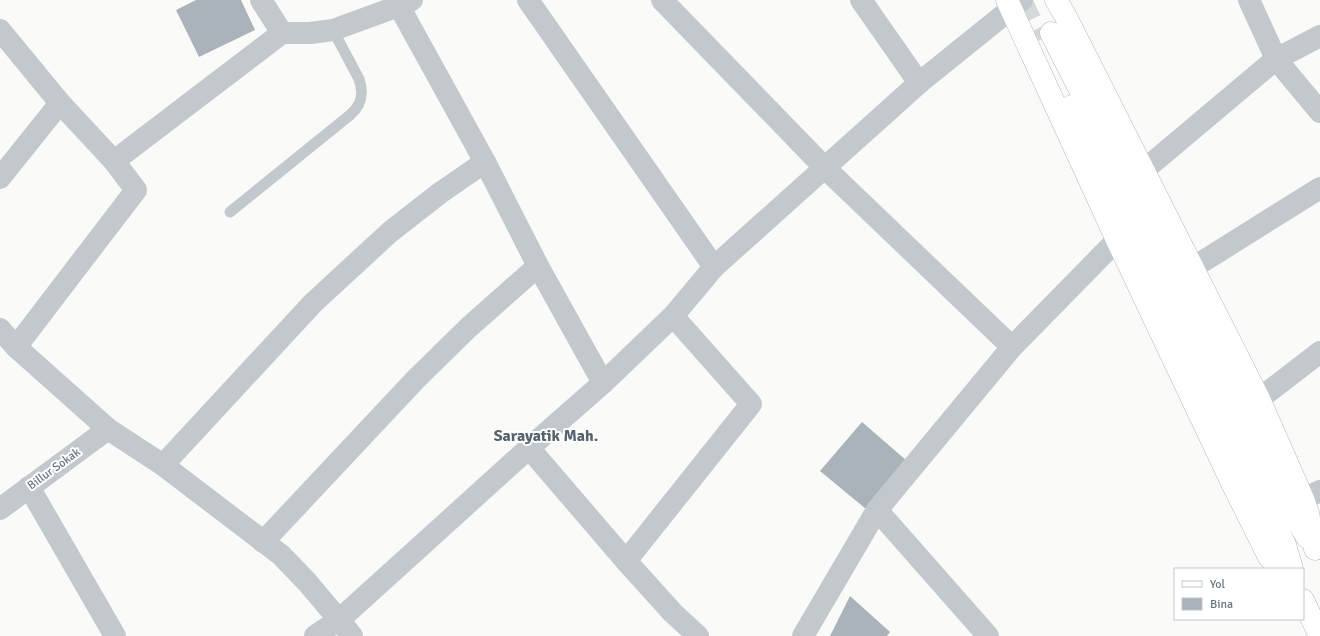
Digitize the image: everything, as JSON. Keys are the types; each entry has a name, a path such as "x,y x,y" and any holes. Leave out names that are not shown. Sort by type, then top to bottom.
{"main road":[{"path":"1056,0 1194,267 1259,399 1312,495 1308,513 1318,555"},
{"path":"1013,3 1117,240 1262,543 1269,557 1280,568"},
{"path":"1292,568 1285,545 1046,36 1169,264 1287,505 1318,555"},
{"path":"1304,602 1320,636"}],"street":[{"path":"261,0 282,33"},
{"path":"528,0 714,267"},
{"path":"662,0 825,168 1012,347"},
{"path":"861,0 919,83"},
{"path":"1249,0 1276,59 1320,112"},
{"path":"114,161 282,33 310,33 333,30 406,3 538,266 603,383"},
{"path":"316,636 346,628 529,448 603,383 674,316 714,267 919,83 1013,3"},
{"path":"0,30 60,103 114,161 136,190 16,347"},
{"path":"1144,170 1276,59 1320,36"},
{"path":"0,178 60,103"},
{"path":"162,465 313,303 390,232 440,193 485,162"},
{"path":"1194,267 1320,188"},
{"path":"803,636 877,510 1012,347 1117,240"},
{"path":"263,542 416,379 468,328 538,266"},
{"path":"626,561 751,404 674,316"},
{"path":"0,329 16,347 108,429 162,465 281,555 307,582 346,628"},
{"path":"1259,399 1320,352"},
{"name":"Billur Sokak","path":"0,509 108,429"},
{"path":"529,448 626,561 695,635"},
{"path":"29,487 115,636"},
{"path":"877,510 988,636"}],"lane":[{"path":"230,212 350,115 361,101 362,86 333,30"}],"building":[{"path":"196,0 241,0 255,30 199,57 176,10"},
{"path":"862,422 907,461 866,509 820,471"},
{"path":"850,596 890,632 887,636 830,636"}],"tunnel":[{"path":"1021,0 1040,40"}],"district":[{"name":"Sarayatik Mah.","path":"546,436"}]}
